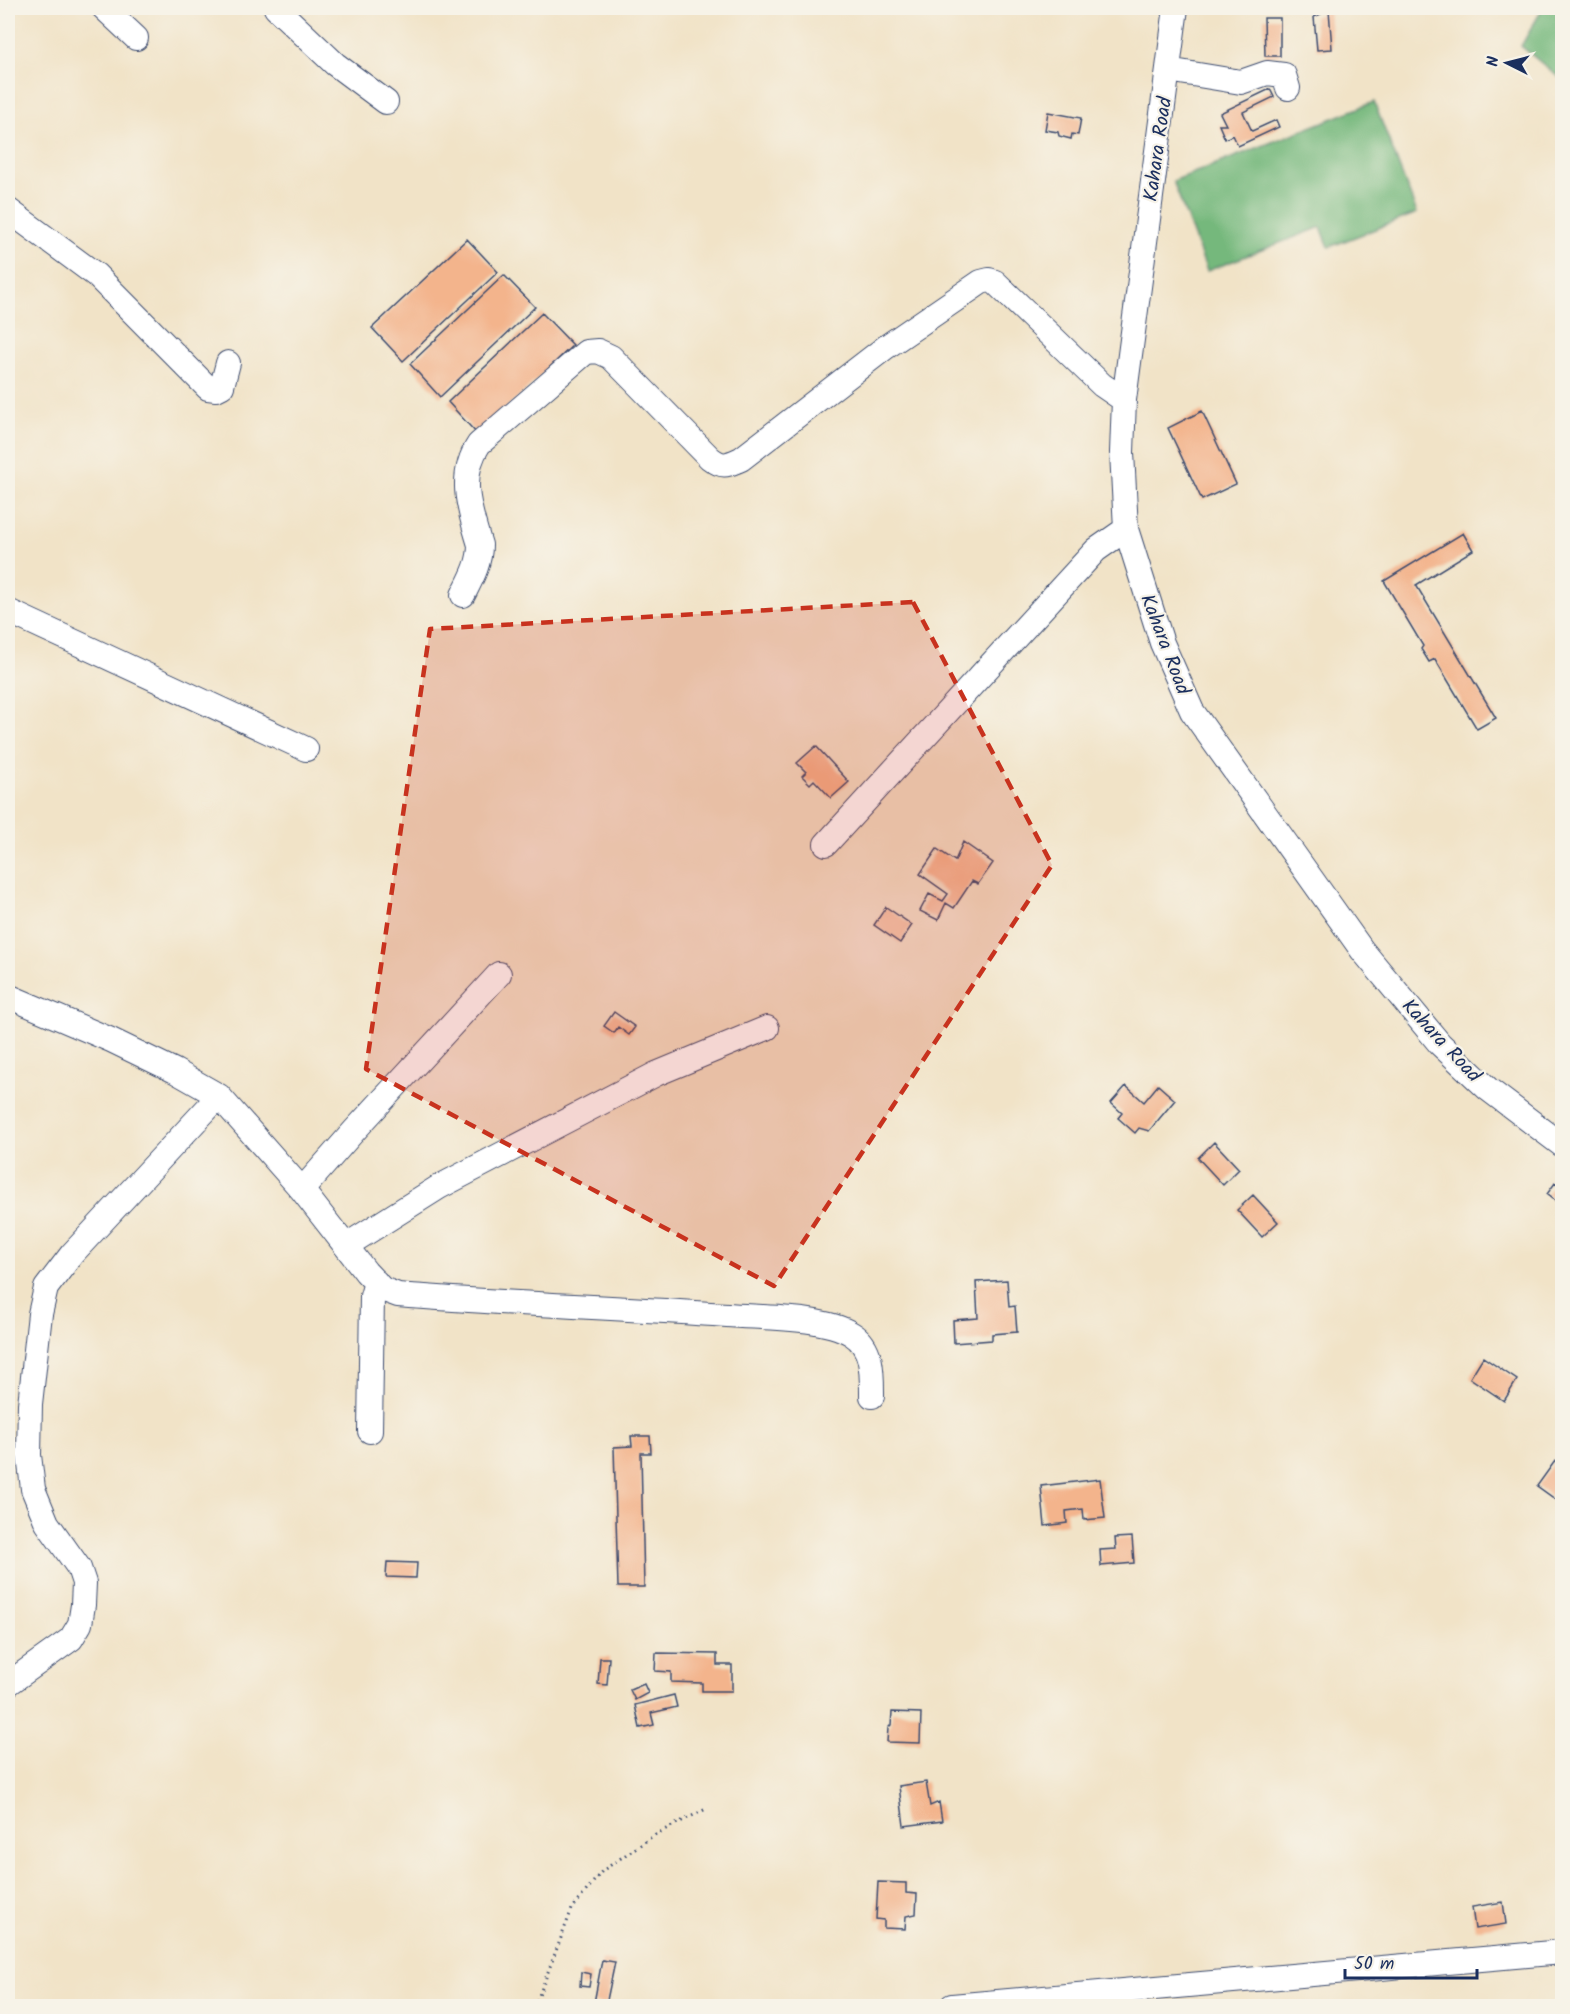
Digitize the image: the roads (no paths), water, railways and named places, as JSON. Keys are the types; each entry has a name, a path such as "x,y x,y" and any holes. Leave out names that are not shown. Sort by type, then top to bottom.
{"street":[{"path":"104,8 136,38"},
{"path":"276,8 335,64 386,102"},
{"name":"Kahara Road","path":"1176,8 1124,400 1122,452 1126,529 1162,643 1192,711 1362,950 1440,1044 1488,1089 1563,1145"},
{"path":"1168,70 1241,82 1267,74 1284,75 1288,88"},
{"path":"8,210 96,275 208,388 216,389 222,386 228,363"},
{"path":"463,595 477,568 480,554 480,545 466,490 466,472 472,455 478,444 586,352 598,351 611,357 710,458 718,465 729,465 741,459 886,347 981,282 989,280 994,282 1102,385 1124,400"},
{"path":"826,844 1096,550 1126,529"},
{"path":"8,610 306,749"},
{"path":"302,1190 499,974"},
{"path":"8,996 111,1040 175,1071 219,1096 302,1190 382,1289 398,1295 511,1304 644,1309 781,1319 834,1326 854,1335 867,1347 872,1374 872,1396"},
{"path":"346,1245 439,1187 656,1074 767,1028"},
{"path":"8,1684 71,1640 80,1624 83,1605 84,1582 79,1568 47,1523 33,1489 29,1455 30,1404 40,1314 46,1288 72,1254 219,1096"},
{"path":"370,1431 372,1296 376,1282"},
{"path":"952,2007 1563,1952"}]}
